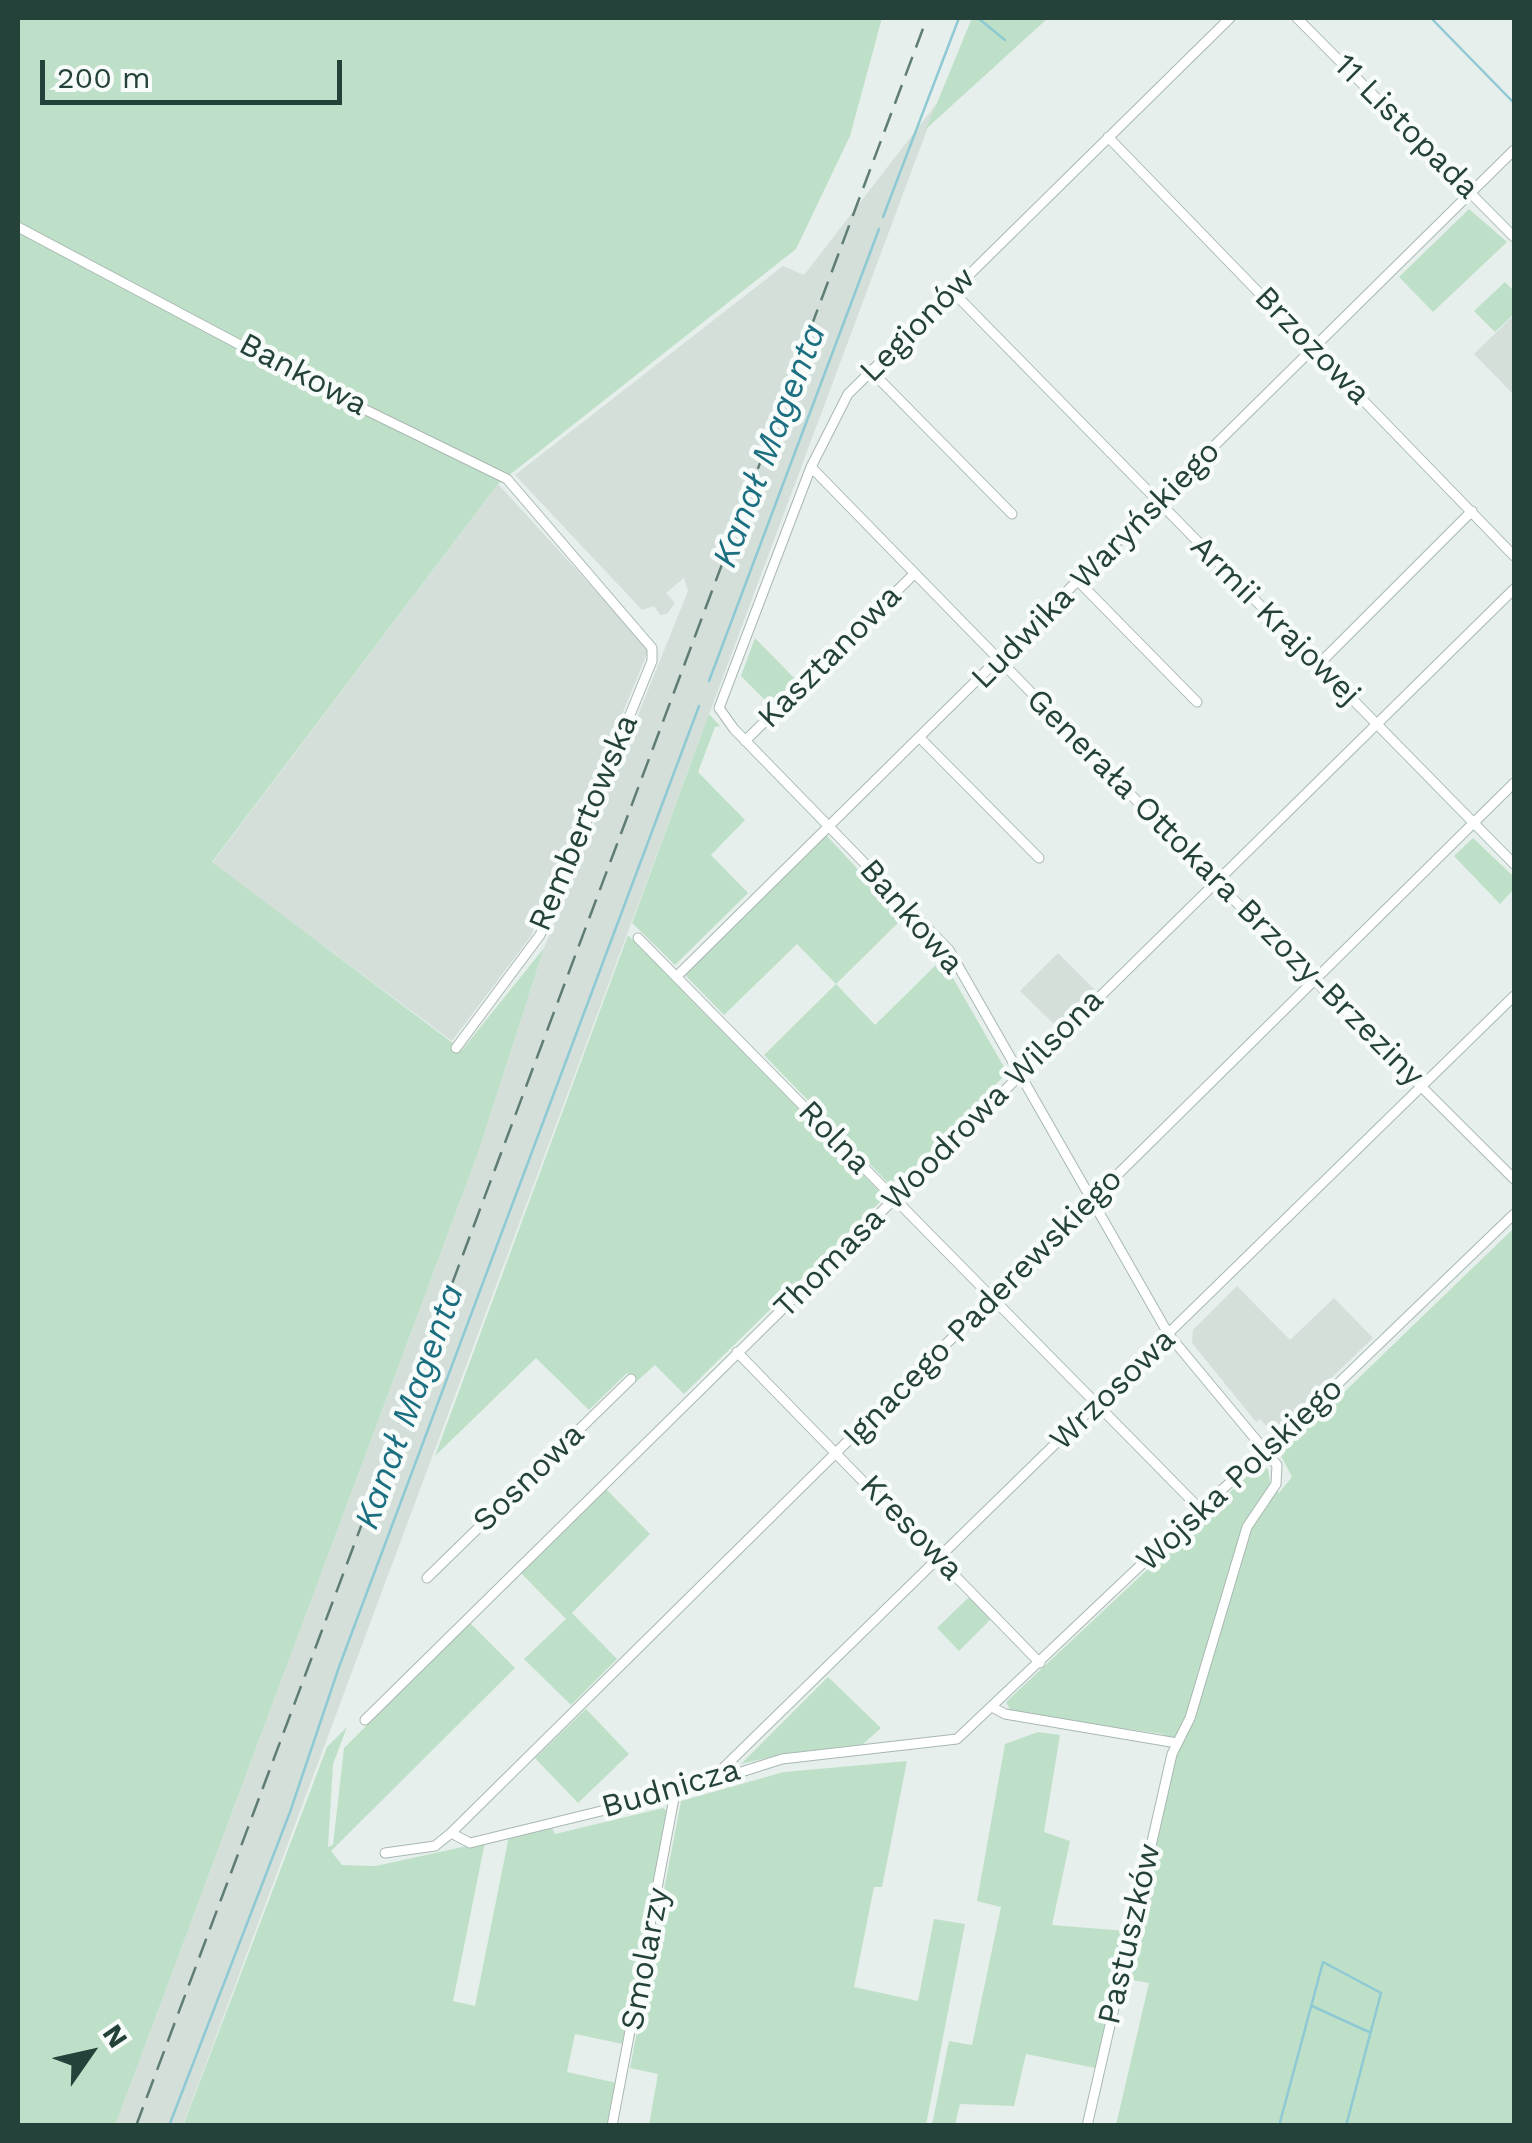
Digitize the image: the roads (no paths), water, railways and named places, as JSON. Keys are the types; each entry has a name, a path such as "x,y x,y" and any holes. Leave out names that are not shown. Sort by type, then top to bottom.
{"street":[{"name":"Legionów","path":"720,708 810,466 848,394 1230,18"},
{"name":"11 Listopada","path":"1297,18 1514,237"},
{"name":"Brzozowa","path":"1108,137 1514,556"},
{"name":"Ludwika Waryńskiego","path":"676,977 832,828 1514,150"},
{"name":"Bankowa","path":"18,227 323,389 507,479 647,639"},
{"name":"Armii Krajowej","path":"952,291 1514,864"},
{"path":"870,370 1012,514"},
{"name":"Generała Ottokara Brzozy-Brzeziny","path":"810,466 1514,1180"},
{"path":"1318,664 1472,511"},
{"name":"Kasztanowa","path":"746,741 914,574"},
{"path":"1079,582 1197,702"},
{"name":"Thomasa Woodrowa Wilsona","path":"365,1720 1514,589"},
{"name":"Rembertowska","path":"456,1048 540,935 652,661 647,639"},
{"name":"Bankowa","path":"720,708 746,741 949,950 1169,1335 1266,1451"},
{"path":"921,739 1039,858"},
{"name":"Ignacego Paderewskiego","path":"451,1833 1514,783"},
{"name":"Rolna","path":"638,938 990,1301 1200,1509"},
{"name":"Wrzosowa","path":"709,1782 1514,996"},
{"name":"Wojska Polskiego","path":"964,1734 1514,1214"},
{"name":"Kresowa","path":"738,1352 1040,1664"},
{"name":"Sosnowa","path":"427,1578 631,1380"},
{"name":"Pastuszków","path":"1087,2126 1162,1791 1190,1718 1248,1527 1278,1479 1278,1465 1266,1451"},
{"path":"992,1707 1005,1714 1178,1743"},
{"name":"Budnicza","path":"385,1854 434,1846 451,1833 470,1843 675,1792 782,1759 940,1743 964,1734"},
{"name":"Smolarzy","path":"612,2126 675,1792"}],"waterway":[{"name":"Kanał Magenta","path":"883,217 959,18"},
{"path":"978,18 1005,40"},
{"path":"1431,18 1514,103"},
{"name":"Kanał Magenta","path":"709,681 879,229"},
{"name":"Kanał Magenta","path":"169,2126 290,1812 339,1667 699,706"},
{"path":"1279,2126 1323,1962 1381,1993 1346,2126"},
{"path":"1312,2006 1369,2032"}],"railway":[{"path":"136,2126 927,18"}]}
